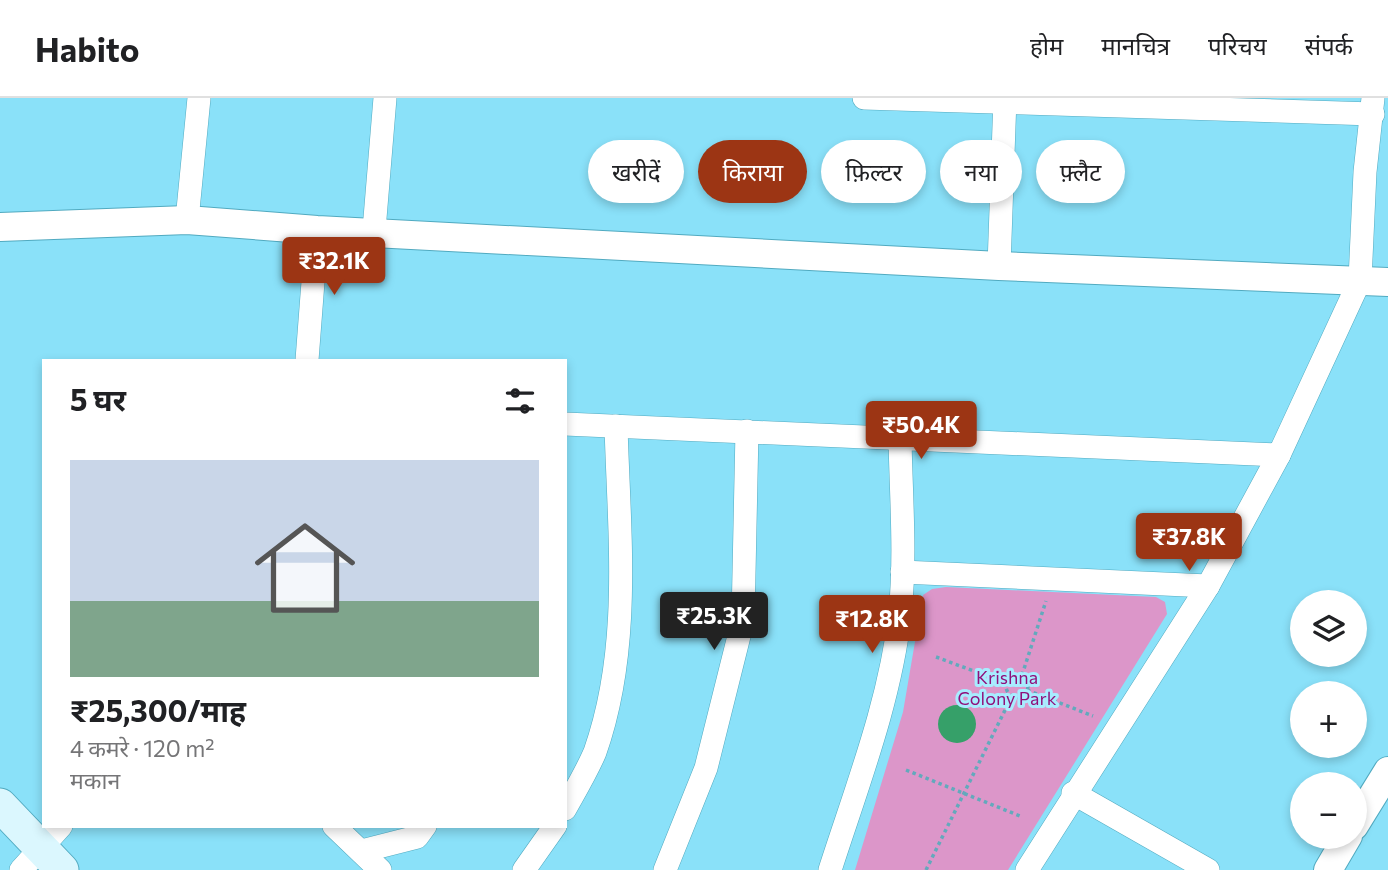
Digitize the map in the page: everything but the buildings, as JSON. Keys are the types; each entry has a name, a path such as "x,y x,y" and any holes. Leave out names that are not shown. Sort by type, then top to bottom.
{"main road":[{"path":"0,805 46,853"}],"street":[{"path":"187,220 199,98"},
{"path":"374,230 384,98"},
{"path":"864,98 1373,106 1365,172 1360,280 1279,455 1208,586 1073,793 1027,870"},
{"path":"999,266 1005,101"},
{"path":"0,227 187,220 317,230 374,230 999,266 1388,282"},
{"path":"307,359 317,230"},
{"path":"567,424 1279,455"},
{"path":"567,805 594,753 614,676 621,618 616,426"},
{"path":"664,870 706,768 743,620 747,432"},
{"path":"831,870 881,710 894,657 902,572 900,438"},
{"path":"902,572 1208,586"},
{"path":"1367,805 1388,771"},
{"path":"1073,793 1208,870"},
{"path":"336,828 380,870"},
{"path":"362,851 417,837 424,828"},
{"path":"524,870 554,828"},
{"path":"1328,870 1340,849"}],"path":[{"path":"1022,675 1046,601"},
{"path":"936,657 1006,683"},
{"path":"1006,683 1014,675 1022,675"},
{"path":"1006,683 1012,696 1019,697 1027,690 1028,683 1022,675"},
{"path":"1027,690 1093,716"},
{"path":"926,870 1012,696"},
{"path":"906,770 1020,816"}],"green space":[{"name":"Krishna Colony Park","path":"946,587 1156,597 1165,602 1167,614 1008,870 855,870 903,712 923,595 932,589"}],"shaded area":[{"path":"957,705 970,711 976,724 970,737 957,743 944,737 938,724 944,711"}]}
